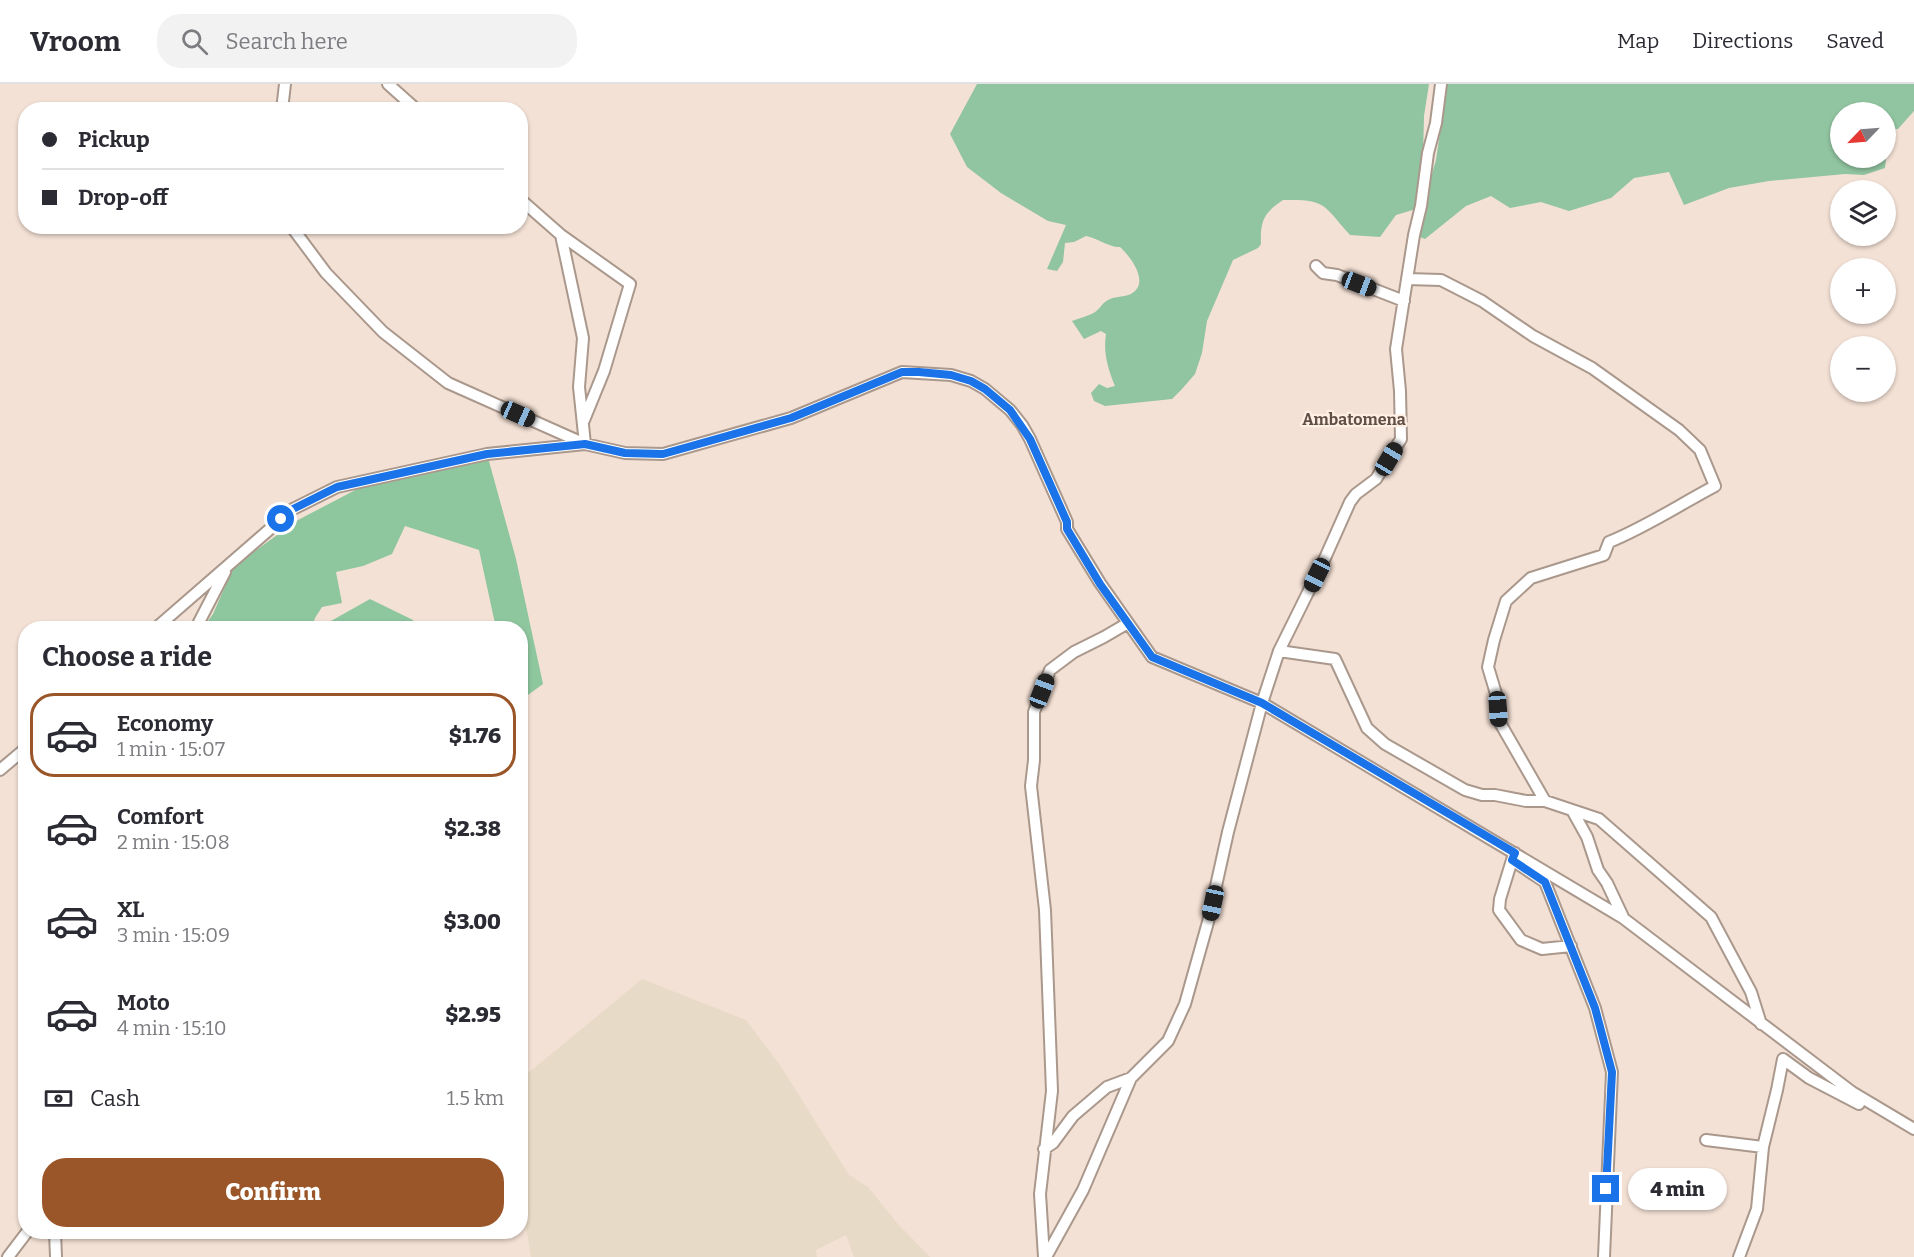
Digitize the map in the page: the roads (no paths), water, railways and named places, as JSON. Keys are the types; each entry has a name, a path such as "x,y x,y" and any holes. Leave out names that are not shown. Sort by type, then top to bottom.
{"street":[{"path":"283,102 285,84"},
{"path":"388,84 408,102"},
{"path":"1045,1257 1083,1190 1131,1078 1168,1041 1185,1004 1208,922 1228,832 1262,703 1280,651 1326,558 1350,502 1356,494 1376,479 1401,439 1396,349 1441,84"},
{"path":"528,206 561,235 630,284 604,371 583,423"},
{"path":"297,234 326,273 383,332 448,383 585,444 625,453 663,454 791,418 902,372 951,375 971,381 985,389 1010,410 1022,425 1062,511 1067,529 1100,584 1152,657 1262,703 1513,856 1623,918 1852,1092 1914,1129"},
{"path":"561,235 583,338 579,387 585,444"},
{"path":"1316,266 1323,273 1337,275 1404,301"},
{"path":"1407,279 1441,280 1482,301 1533,336 1592,368 1679,430 1700,450 1715,486 1668,510 1636,531 1609,542 1604,555 1531,578 1506,601 1488,667 1497,697 1499,721 1545,801"},
{"path":"164,621 293,509 337,487 487,454 585,444"},
{"path":"200,621 228,567"},
{"path":"1045,1257 1040,1194 1052,1091 1045,910 1031,786 1034,760 1034,712 1050,670 1074,652 1104,638 1128,623"},
{"path":"1280,651 1335,658 1367,728 1384,744 1443,779 1482,795 1545,801 1599,819 1711,917 1751,992 1761,1024"},
{"path":"0,770 18,755"},
{"path":"1572,810 1587,837 1598,870 1607,883 1623,918"},
{"path":"1513,856 1545,882 1595,1008 1612,1072 1604,1257"},
{"path":"1513,856 1499,910 1521,940 1542,949 1571,946"},
{"path":"1739,1257 1757,1209 1763,1147 1783,1059 1809,1078 1873,1111 1892,1117"},
{"path":"1044,1149 1053,1143 1073,1116 1107,1087 1131,1078"},
{"path":"1706,1140 1763,1147"},
{"path":"8,1257 22,1239"},
{"path":"54,1239 56,1257"}],"district":[{"name":"Ambatomena","path":"1354,419"}]}
